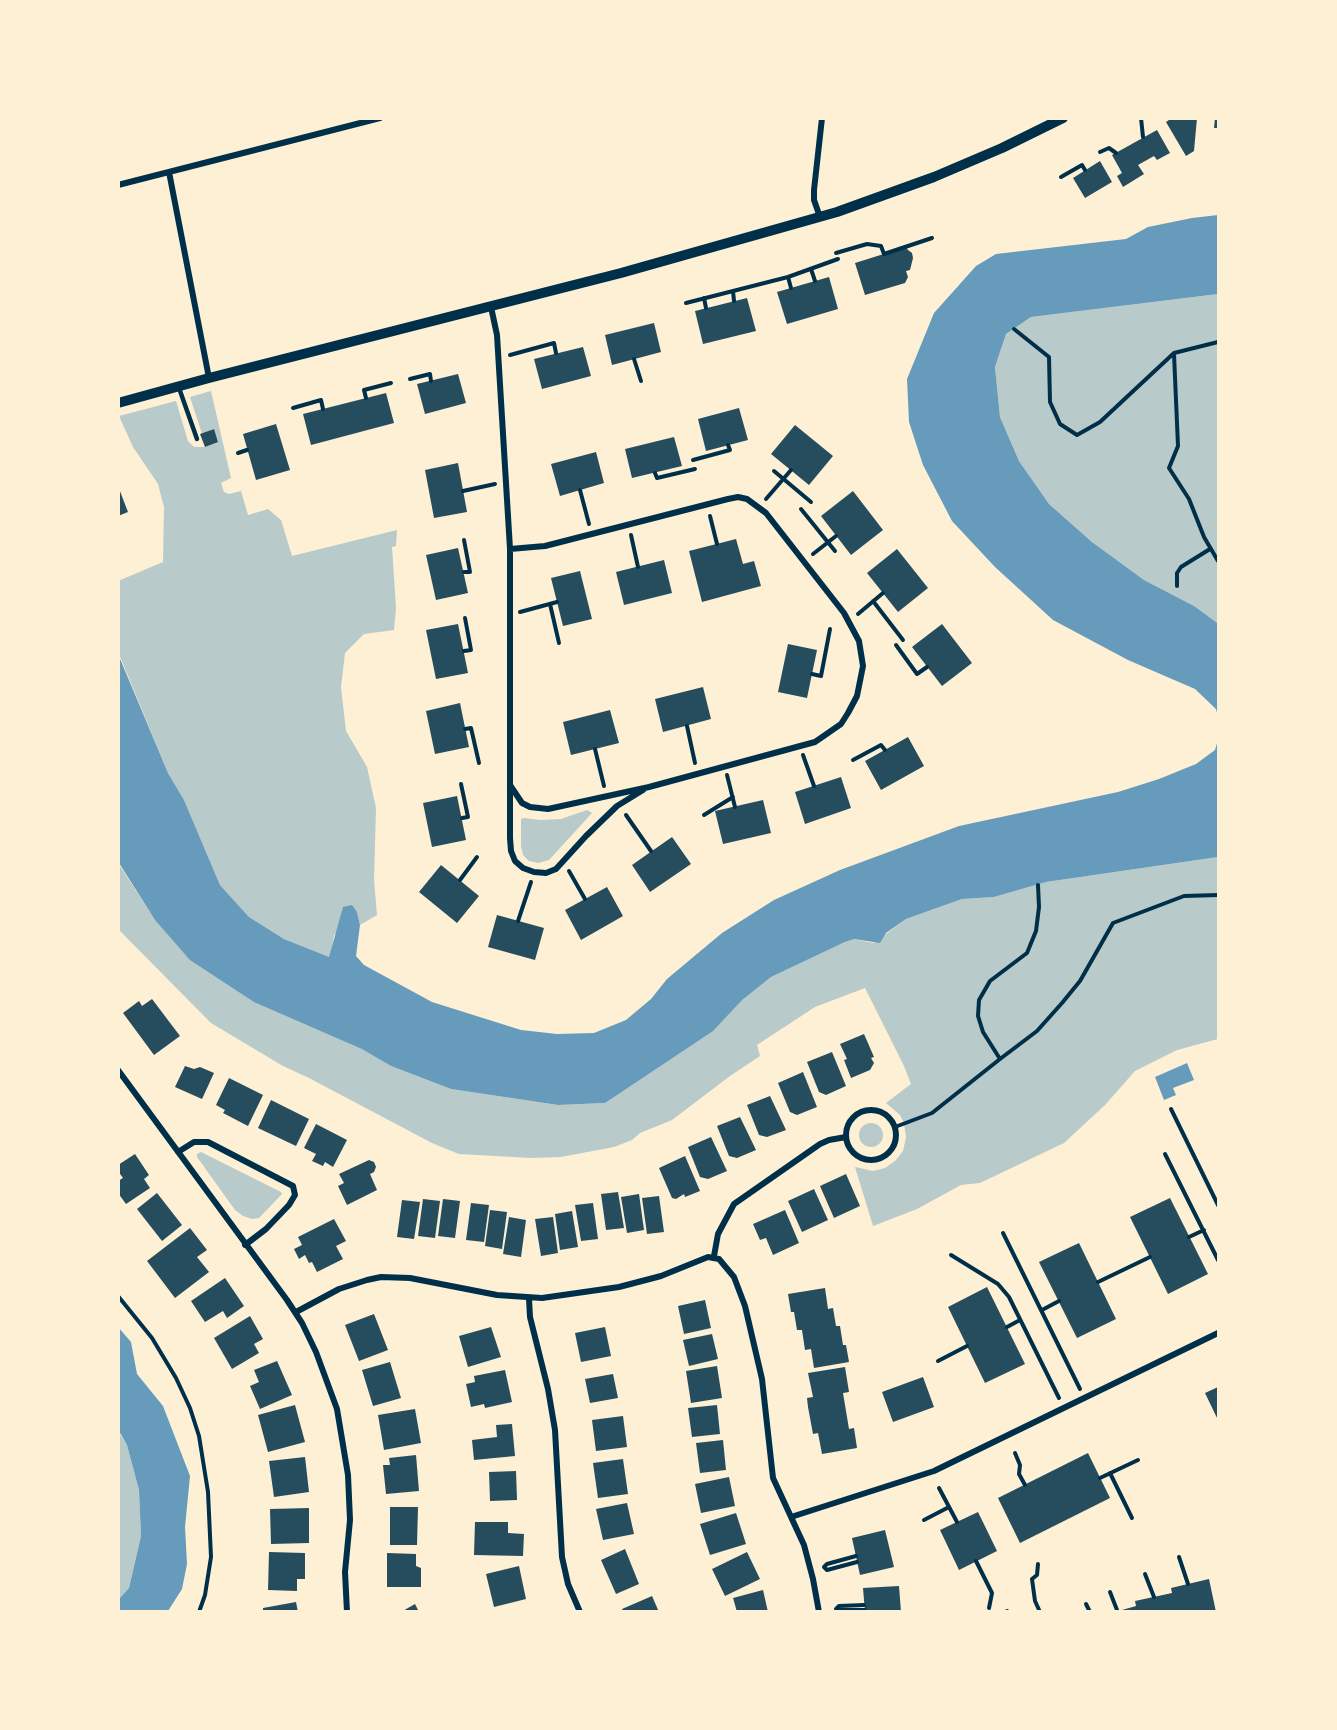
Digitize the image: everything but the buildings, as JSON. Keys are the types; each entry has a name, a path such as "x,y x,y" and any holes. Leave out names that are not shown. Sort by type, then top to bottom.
{"street":[{"path":"118,185 380,118"},
{"path":"820,217 814,200 814,190 822,118"},
{"path":"118,403 491,307 820,217 863,204 934,177 1063,118"},
{"path":"169,172 209,378"},
{"path":"491,307 496,327 510,549 511,851 515,861 523,868 534,872 546,873 556,869 619,805 648,787"},
{"path":"510,549 545,546 738,497 747,500 766,513 849,621 859,641 862,654 862,678 857,696 841,724 825,737 800,747 648,787 548,809 522,803 510,784"},
{"path":"118,1070 296,1312 316,1352 331,1390 345,1453 350,1510 345,1572 347,1611"},
{"path":"870,1110 885,1114 895,1127 895,1144 884,1157 876,1160 859,1158 848,1146 846,1137 849,1122 862,1111 870,1110"},
{"path":"714,1257 718,1234 734,1204 820,1144 846,1137"},
{"path":"178,1152 194,1142 208,1142 293,1186 295,1195 289,1205 266,1229 245,1245"},
{"path":"296,1312 354,1283 388,1277 410,1278 529,1299 619,1287 661,1276 714,1257"},
{"path":"714,1257 725,1264 734,1277 744,1306 762,1379 771,1469 809,1562 819,1611"},
{"path":"529,1299 530,1317 548,1389 555,1430 562,1557 568,1584 580,1611"},
{"path":"791,1517 934,1471 1218,1333"}],"lane":[{"path":"179,386 197,439"}],"path":[{"path":"1141,118 1143,137"},
{"path":"1100,152 1109,148 1116,153"},
{"path":"1060,177 1082,165 1085,170"},
{"path":"836,253 867,244 881,246 884,254 932,238"},
{"path":"686,303 788,277 838,259"},
{"path":"811,269 816,281"},
{"path":"788,277 791,288"},
{"path":"733,291 734,301"},
{"path":"704,298 706,308"},
{"path":"1014,329 1049,357 1050,402 1060,424 1077,435 1100,422 1174,353 1218,342"},
{"path":"498,358 554,343 556,353"},
{"path":"1174,353 1178,446 1169,468 1189,499 1210,549 1218,561"},
{"path":"634,359 641,381"},
{"path":"410,380 429,374 431,381"},
{"path":"366,398 364,390 391,383"},
{"path":"293,408 321,400 323,409"},
{"path":"693,460 730,450 728,445"},
{"path":"238,453 248,450"},
{"path":"655,473 657,478 695,469"},
{"path":"774,471 811,502"},
{"path":"759,507 791,471"},
{"path":"463,491 507,481"},
{"path":"580,490 591,534"},
{"path":"707,504 717,544"},
{"path":"801,509 835,551"},
{"path":"628,524 639,567"},
{"path":"803,561 836,536"},
{"path":"464,540 470,572 464,572"},
{"path":"1177,586 1177,573 1181,567 1210,549"},
{"path":"849,621 883,593"},
{"path":"873,601 903,640"},
{"path":"510,614 557,602"},
{"path":"550,604 559,643"},
{"path":"464,651 471,650 465,618"},
{"path":"812,674 821,676 830,629"},
{"path":"896,645 917,674 927,667"},
{"path":"687,726 698,774"},
{"path":"465,729 471,728 479,763"},
{"path":"853,760 881,745 885,750"},
{"path":"800,747 814,786"},
{"path":"595,749 606,795"},
{"path":"725,767 735,807"},
{"path":"461,784 468,817 462,818"},
{"path":"704,815 733,797"},
{"path":"619,805 651,851"},
{"path":"460,880 477,857"},
{"path":"564,862 585,899"},
{"path":"518,921 534,872"},
{"path":"1000,1059 983,1032 978,1016 979,1000 990,981 1026,952 1036,931 1039,907 1038,885"},
{"path":"895,1127 932,1113 1037,1030 1080,981 1113,923 1185,896 1218,895"},
{"path":"1171,1109 1218,1205"},
{"path":"1165,1154 1218,1260"},
{"path":"1190,1237 1204,1230"},
{"path":"1003,1233 1085,1399"},
{"path":"951,1255 998,1284 1009,1297 1064,1408"},
{"path":"1098,1282 1150,1257"},
{"path":"118,1296 142,1324 160,1351 185,1395 199,1436 208,1492 212,1557 205,1595 199,1611"},
{"path":"1042,1310 1059,1301"},
{"path":"1007,1327 1020,1320"},
{"path":"938,1361 967,1346"},
{"path":"1015,1453 1020,1465 1019,1474 1024,1485"},
{"path":"1100,1478 1138,1460"},
{"path":"1110,1473 1132,1518"},
{"path":"939,1488 957,1522"},
{"path":"924,1520 949,1507"},
{"path":"1179,1557 1188,1584"},
{"path":"857,1559 827,1569 824,1567 827,1564 857,1559"},
{"path":"976,1561 992,1593 989,1608"},
{"path":"1038,1564 1037,1575 1032,1579 1035,1601 1040,1611"},
{"path":"1145,1574 1154,1597"},
{"path":"1110,1592 1117,1610"},
{"path":"1086,1604 1090,1611"},
{"path":"839,1606 864,1608 838,1610 836,1609 839,1606"}],"shaded area":[{"path":"1218,294 1218,631 1194,606 1144,580 1092,542 1049,504 1019,461 1000,417 995,367 1006,334 1031,317"},
{"path":"211,391 231,478 221,483 224,492 229,494 241,491 248,515 268,509 281,520 292,556 397,530 396,546 392,547 396,608 394,630 364,634 345,653 341,687 346,731 367,767 376,808 374,880 377,915 360,925 357,912 334,935 330,958 284,939 249,917 220,885 184,800 168,773 119,654 118,581 163,562 164,507 158,484 133,447 119,416 176,401 188,441 194,447 205,447 218,441 213,429 202,434 190,397"},
{"path":"587,810 592,813 549,860 538,863 529,861 523,855 521,819 561,819"},
{"path":"1218,857 1218,1039 1177,1050 1135,1071 1105,1105 1064,1143 980,1183 961,1185 917,1209 873,1226 855,1167 873,1171 885,1168 903,1151 906,1137 904,1123 900,1115 886,1103 911,1084 865,988 815,1007 757,1045 760,1056 672,1120 640,1133 632,1140 614,1147 561,1157 531,1158 459,1154 432,1143 283,1066 211,1023 119,930 118,863 155,920 391,1066 451,1089 558,1105 605,1103 771,977 845,942 853,939 874,943 906,919 962,899 994,897 1046,882"},
{"path":"871,1123 876,1124 882,1130 882,1140 876,1146 871,1147 866,1146 860,1140 859,1135 860,1130 866,1124"},
{"path":"201,1152 282,1194 259,1218 252,1219 243,1216 235,1210 197,1157 197,1154"},
{"path":"118,1431 127,1445 139,1490 141,1536 129,1588 119,1599"}],"water":[{"path":"1218,215 1218,294 1031,317 1006,334 995,367 1000,417 1019,461 1049,504 1092,542 1144,580 1194,606 1217,623 1218,717 1216,709 1195,689 1128,660 1053,620 995,567 952,521 923,465 909,422 907,379 934,313 976,266 996,254 1126,239 1148,227"},
{"path":"118,654 168,773 184,800 220,885 249,917 284,939 329,957 343,907 352,905 357,912 360,925 356,956 364,965 432,1002 521,1030 557,1034 594,1033 626,1020 651,999 667,979 722,933 774,900 840,870 959,826 1118,792 1159,779 1196,764 1215,750 1218,740 1218,857 1046,882 994,897 962,899 906,919 886,933 880,943 854,939 845,942 771,977 742,1000 713,1031 605,1103 558,1105 451,1089 391,1066 362,1049 254,1002 190,960 155,920 119,863"},
{"path":"1187,1063 1194,1080 1173,1088 1176,1095 1164,1100 1155,1077"},
{"path":"119,1328 131,1342 137,1374 163,1406 190,1476 185,1527 187,1564 182,1589 168,1611 119,1611 119,1599 129,1588 141,1536 139,1490 127,1445 119,1431"}]}
